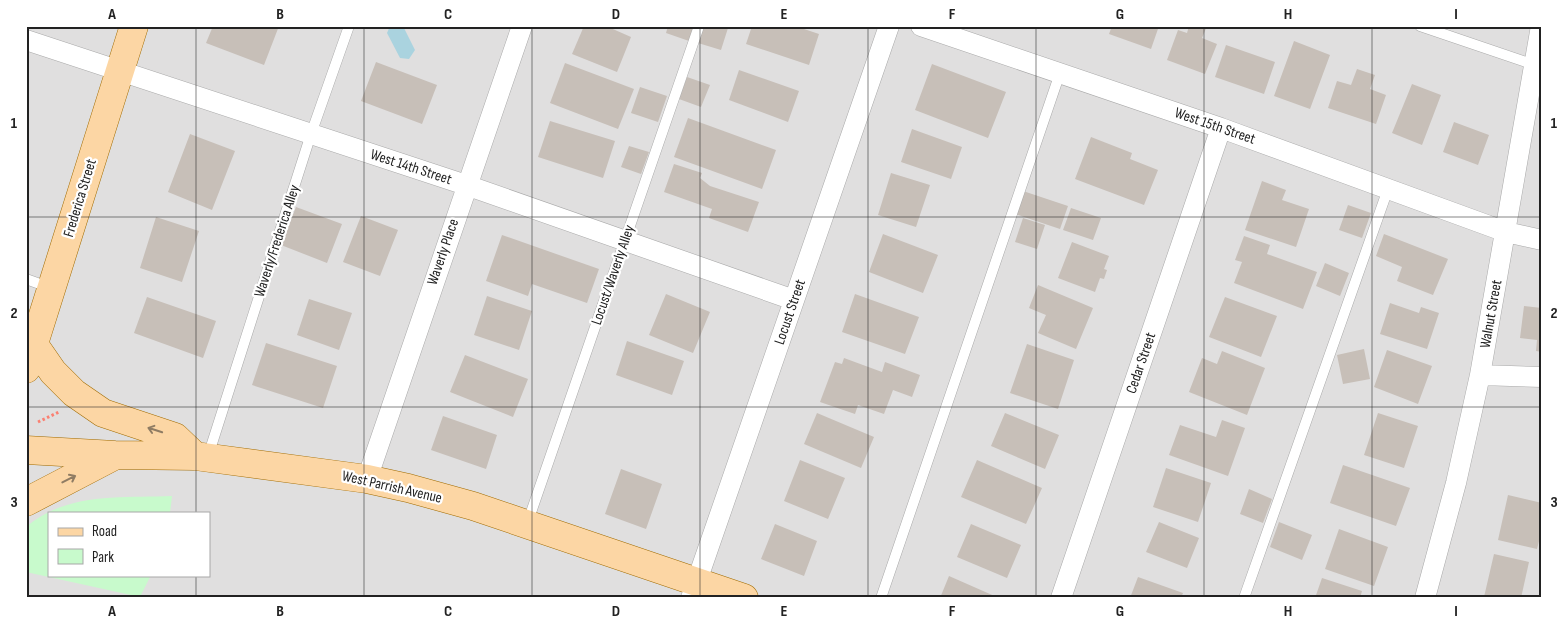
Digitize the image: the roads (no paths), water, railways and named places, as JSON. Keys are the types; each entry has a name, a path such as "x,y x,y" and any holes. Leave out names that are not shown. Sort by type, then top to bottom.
{"main road":[{"name":"Frederica Street","path":"29,356 53,288 118,71 134,26"},
{"path":"29,356 53,372 74,393 104,414 175,437 201,456"},
{"name":"West Parrish Avenue","path":"26,450 115,455 201,456 367,479 408,488 526,524 694,590 744,598"},
{"path":"26,502 115,455"}],"street":[{"name":"Waverly Place","path":"367,479 466,185 522,26"},
{"name":"Locust Street","path":"694,590 889,26"},
{"name":"West 15th Street","path":"921,26 1221,128 1506,232 1542,240"},
{"name":"Walnut Street","path":"1426,598 1456,483 1480,375 1541,26"},
{"name":"West 14th Street","path":"26,40 466,185 794,300"},
{"name":"Cedar Street","path":"1062,598 1221,128"},
{"path":"1480,375 1542,376"}],"lane":[{"name":"Waverly/Frederica Alley","path":"201,456 349,26"},
{"name":"Locust/Waverly Alley","path":"526,524 699,26"},
{"path":"1420,26 1534,65"},
{"path":"881,598 1060,73"},
{"path":"1244,598 1388,189"},
{"path":"26,279 53,288"}],"water":[{"path":"390,26 401,26 404,28 415,50 409,59 400,58 387,33"}]}
